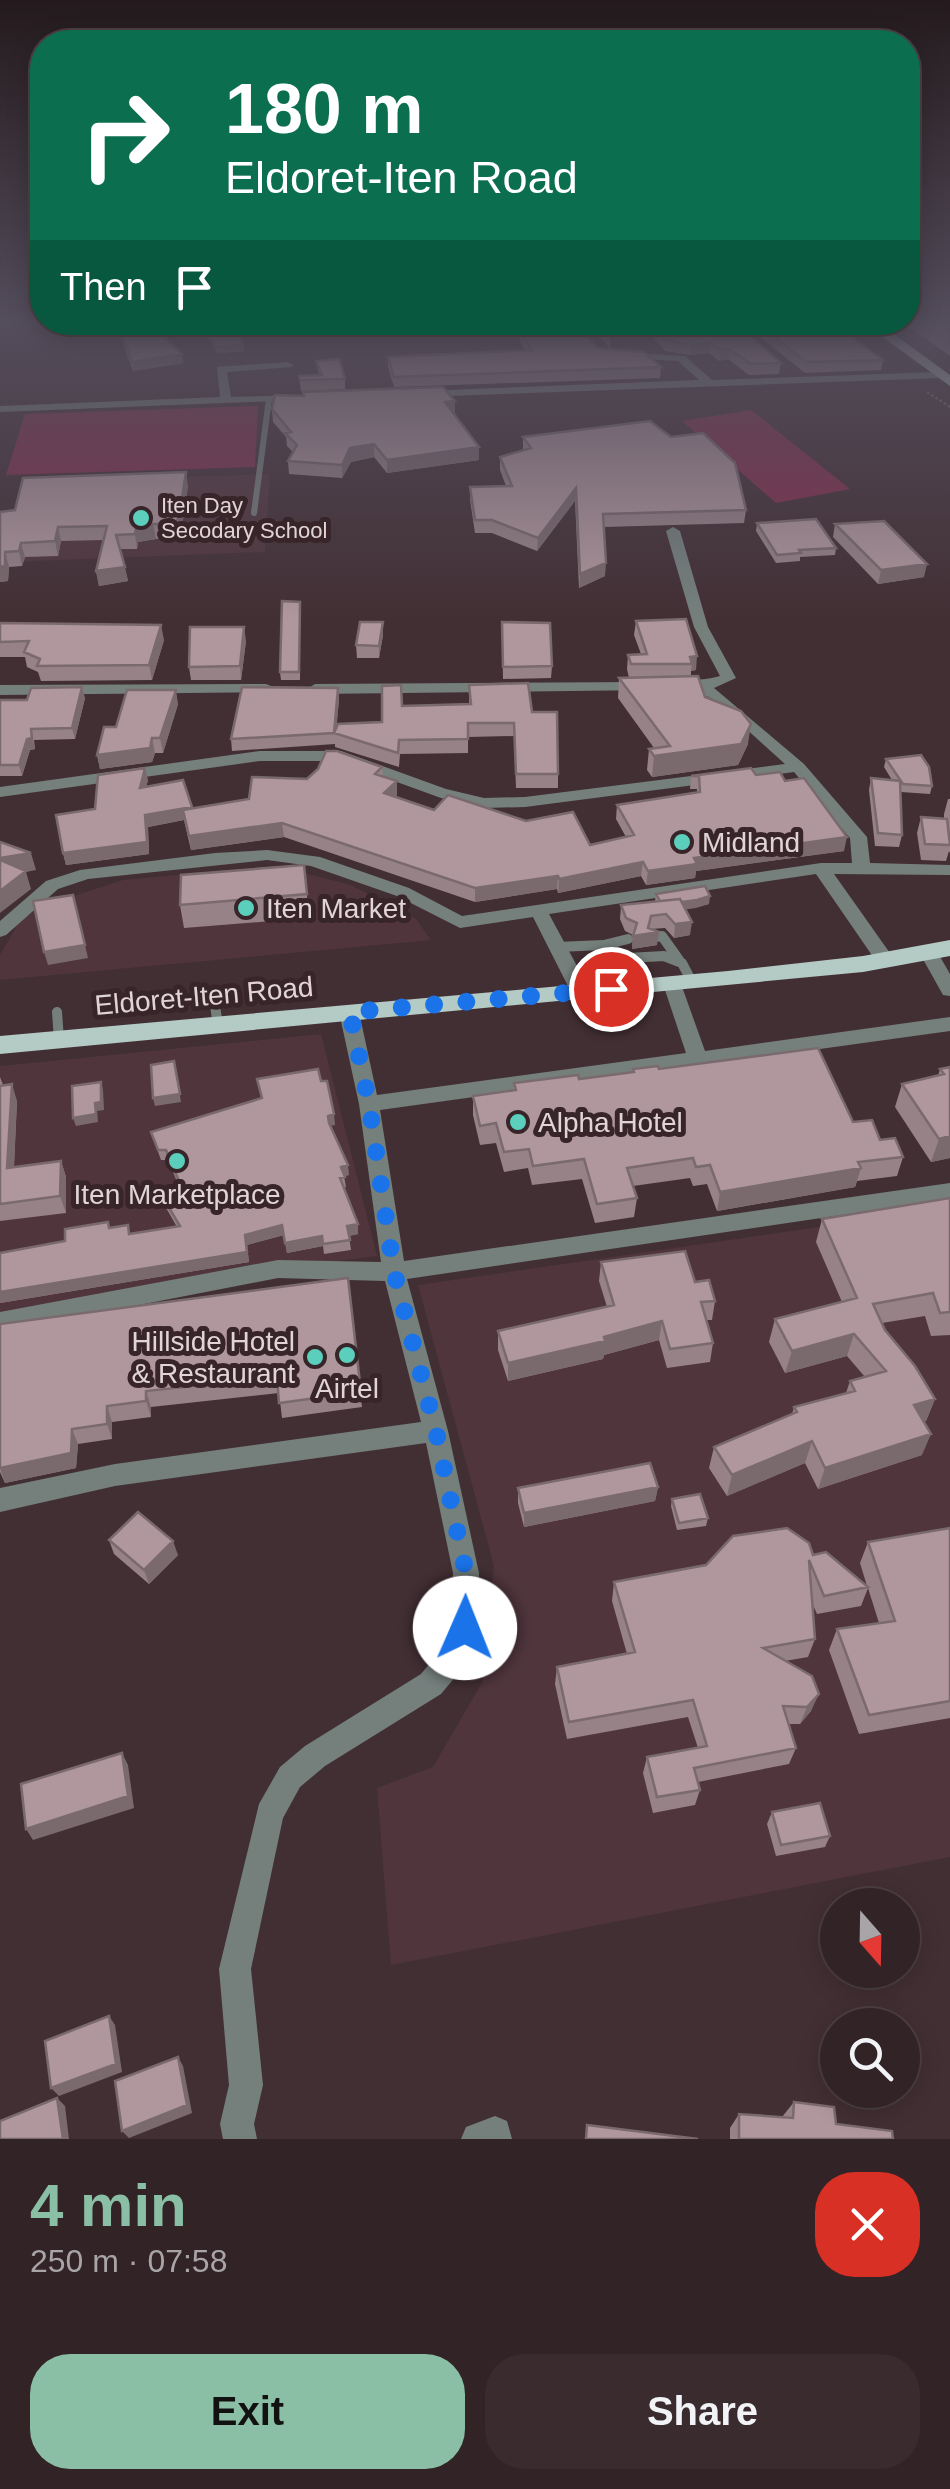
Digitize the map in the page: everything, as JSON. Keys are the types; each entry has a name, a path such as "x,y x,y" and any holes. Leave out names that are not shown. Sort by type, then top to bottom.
{"main road":[{"name":"Eldoret-Iten Road","path":"0,1046 581,992 682,976 884,960 939,950"}],"street":[{"path":"0,690 702,686 729,678 701,627 673,532"},
{"path":"702,686 798,767 858,838 862,870"},
{"path":"0,792 260,756 341,756 484,803 524,802 798,767"},
{"path":"0,931 52,885 86,874 267,855 314,861 403,892 460,922 821,868 950,870"},
{"path":"821,868 884,960"},
{"path":"539,912 581,992"},
{"path":"939,950 950,990"},
{"path":"682,976 698,1059"},
{"path":"240,2139 237,2124 246,2085 236,1969 269,1814 290,1777 315,1756 431,1684 451,1660 465,1628 466,1573 436,1431 394,1272 369,1104 350,1012"},
{"path":"369,1104 950,1024"},
{"path":"0,1322 278,1269 394,1272 950,1191"},
{"path":"0,1500 115,1475 436,1431"},
{"path":"478,2139 495,2133 495,2139"}],"lane":[{"path":"254,513 266,421"},
{"path":"654,937 662,936 682,976"},
{"path":"557,947 604,946 628,939"},
{"path":"604,946 628,958 664,956 682,976"},
{"path":"213,993 218,1025"},
{"path":"57,1012 60,1040"}],"shaded area":[{"path":"23,421 257,421 255,467 6,475"},
{"path":"682,421 765,421 850,489 776,503"},
{"name":"Iten Day Secodary School","path":"270,474 265,552 9,562 20,483"},
{"path":"276,866 351,885 416,919 431,940 0,980 0,955 20,920 46,905 123,880"},
{"name":"Iten Marketplace","path":"321,1034 377,1256 210,1277 0,1314 0,1066"},
{"path":"950,1208 950,1857 391,1965 377,1788 433,1767 483,1681 494,1566 418,1285"}],"building":[{"path":"282,421 459,421 479,447 387,460 374,444 350,448 342,465 288,461 297,445 285,433 291,432"},
{"path":"650,421 671,437 703,433 735,463 746,510 603,514 606,563 580,574 576,488 538,538 492,520 475,520 470,487 512,486 500,457 531,448 523,437"},
{"path":"186,472 179,518 174,524 153,524 136,528 135,534 116,535 125,567 96,571 107,526 58,527 55,541 21,543 19,551 5,552 5,566 0,567 0,512 15,510 23,478"},
{"path":"816,519 836,548 777,555 757,523"},
{"path":"884,521 927,564 881,570 835,524"},
{"path":"282,601 300,602 299,672 280,672"},
{"path":"686,619 697,656 690,657 692,664 631,664 628,655 647,654 636,621"},
{"path":"360,622 383,622 379,646 356,645"},
{"path":"502,622 550,623 552,666 503,667"},
{"path":"0,623 161,625 149,665 37,666 40,659 24,652 29,641 0,642"},
{"path":"190,627 244,627 240,666 189,667"},
{"path":"698,676 705,697 741,711 751,724 741,744 654,756 649,749 670,746 619,678"},
{"path":"528,683 532,712 557,712 558,774 516,774 514,723 468,723 468,739 399,740 398,753 334,733 338,724 382,722 382,686 401,685 402,706 471,704 469,685"},
{"path":"82,687 72,728 31,729 32,738 27,739 19,765 0,765 0,700 27,700 31,688"},
{"path":"242,687 338,688 334,733 231,739"},
{"path":"127,690 176,690 160,738 152,738 150,748 97,755 104,727 116,727"},
{"path":"326,751 337,751 382,767 375,774 397,781 384,793 434,810 448,795 526,821 573,812 590,845 634,835 617,805 700,792 699,776 691,776 751,768 756,775 780,772 785,781 804,778 847,837 694,858 697,864 648,871 643,862 559,879 558,876 475,888 282,823 189,836 183,810 249,799 252,777 307,779 318,769"},
{"path":"921,755 929,767 932,786 903,784 886,759"},
{"path":"145,768 140,788 183,780 192,807 145,815 147,842 63,853 56,815 95,809 98,775"},
{"path":"871,778 900,781 902,835 878,833"},
{"path":"921,817 947,819 950,845 925,844"},
{"path":"0,842 31,853 0,858"},
{"path":"0,860 26,871 0,891"},
{"path":"304,865 307,894 180,905 181,875"},
{"path":"705,886 710,896 697,900 660,901 656,894"},
{"path":"73,895 85,945 44,952 33,901"},
{"path":"680,899 692,922 675,924 666,914 651,916 648,928 659,932 633,936 637,923 626,918 621,905"},
{"path":"818,1048 853,1122 872,1120 880,1140 895,1138 903,1157 858,1162 861,1168 720,1192 710,1165 696,1167 693,1158 627,1168 637,1198 597,1204 584,1159 533,1166 529,1149 504,1152 496,1123 480,1126 473,1096 516,1090 514,1083 578,1075 579,1079"},
{"path":"174,1061 180,1094 153,1098 151,1065"},
{"path":"950,1067 950,1136 939,1139 902,1084 944,1074 940,1069"},
{"path":"318,1069 321,1081 327,1081 334,1114 328,1116 329,1123 348,1165 341,1167 345,1177 340,1178 358,1224 347,1226 350,1240 323,1244 322,1236 285,1243 282,1225 245,1235 247,1252 0,1292 0,1253 65,1241 65,1229 108,1222 109,1228 128,1225 129,1234 180,1226 162,1196 182,1188 166,1150 158,1150 151,1132 262,1098 257,1079"},
{"path":"101,1082 101,1102 95,1103 96,1114 73,1118 72,1086"},
{"path":"12,1084 7,1168 61,1161 60,1196 0,1204 0,1086"},
{"path":"950,1198 950,1312 940,1313 933,1293 873,1304 885,1330 915,1366 935,1399 914,1405 931,1434 825,1468 812,1441 732,1475 714,1447 797,1412 794,1407 855,1391 850,1381 886,1371 854,1334 792,1351 775,1319 857,1298 822,1219"},
{"path":"685,1251 695,1282 709,1280 715,1301 701,1302 713,1343 670,1349 662,1321 604,1337 605,1341 508,1363 498,1331 614,1305 601,1262"},
{"path":"348,1278 361,1392 279,1403 277,1377 146,1391 146,1401 107,1406 107,1424 72,1429 71,1453 0,1468 0,1324"},
{"path":"650,1463 658,1487 524,1513 518,1488"},
{"path":"700,1494 708,1518 679,1523 672,1499"},
{"path":"138,1512 173,1541 144,1570 109,1540"},
{"path":"787,1528 809,1543 813,1555 826,1552 868,1587 824,1596 809,1560 815,1639 763,1648 812,1676 819,1694 807,1707 783,1706 796,1748 694,1768 700,1790 657,1797 647,1757 707,1746 693,1700 569,1722 557,1667 635,1652 614,1582 706,1565 733,1536"},
{"path":"950,1528 950,1701 869,1715 837,1629 895,1621 868,1542"},
{"path":"122,1753 128,1796 26,1829 21,1784"},
{"path":"820,1803 830,1836 781,1845 772,1812"},
{"path":"109,2016 116,2064 51,2088 45,2041"},
{"path":"178,2057 187,2105 122,2131 115,2081"},
{"path":"57,2098 63,2139 0,2139 0,2121"},
{"path":"794,2102 834,2108 836,2124 892,2131 893,2139 739,2139 739,2114 793,2118"},
{"path":"587,2125 698,2139 586,2139"}],"place":[{"name":"Iten Day Secodary School","path":"141,518"},
{"name":"Midland","path":"682,842"},
{"name":"Iten Market","path":"246,908"},
{"name":"Alpha Hotel","path":"518,1122"},
{"name":"Iten Marketplace","path":"177,1161"},
{"name":"Airtel","path":"347,1355"},
{"name":"Hillside Hotel & Restaurant","path":"315,1357"}],"route":[{"path":"465,1628 466,1573 436,1431 394,1272 369,1104 350,1012 611,989"}]}
